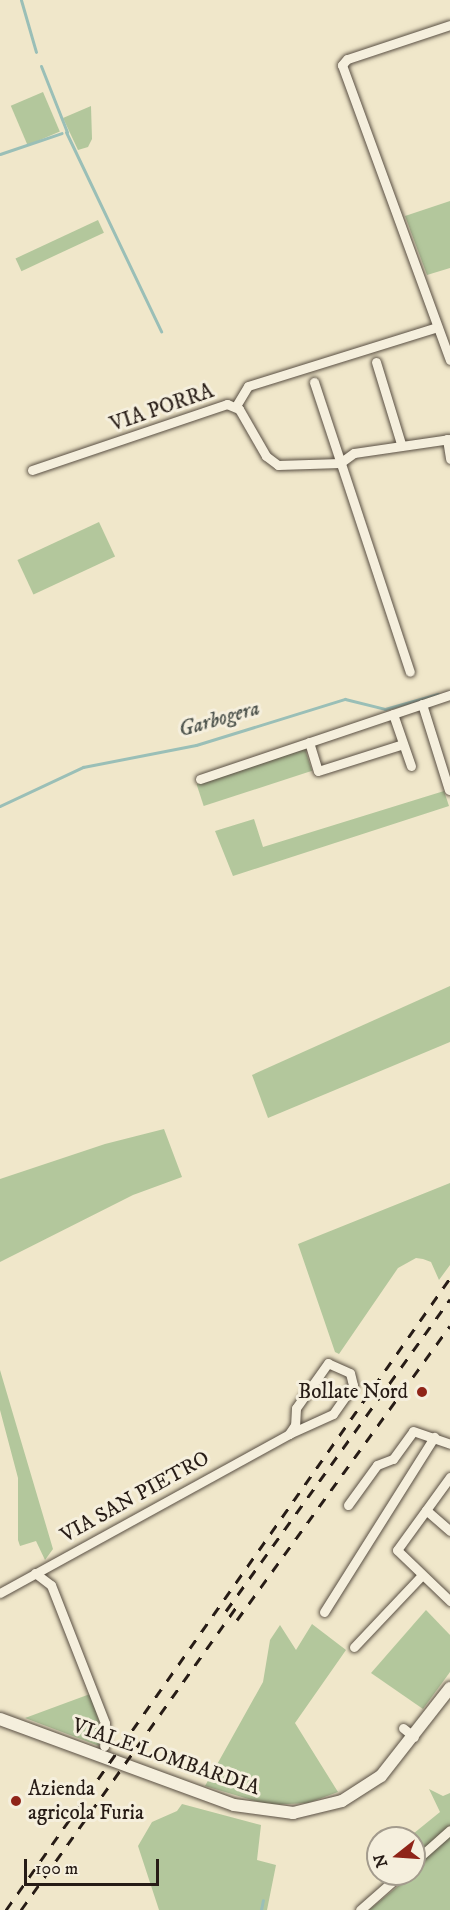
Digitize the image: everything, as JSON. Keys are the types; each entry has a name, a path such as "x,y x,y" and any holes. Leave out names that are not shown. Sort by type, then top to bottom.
{"street":[{"path":"450,24 346,58 342,65 450,360"},
{"path":"236,406 248,386 437,327"},
{"path":"376,362 401,444"},
{"path":"314,382 410,672"},
{"name":"VIA PORRA","path":"32,470 221,405 236,406 273,464 340,463 354,453 401,444 448,439"},
{"path":"448,439 450,459"},
{"path":"200,779 450,695"},
{"path":"422,704 449,790"},
{"path":"393,714 411,766"},
{"path":"309,742 318,771 403,744"},
{"name":"VIA SAN PIETRO","path":"0,1593 288,1434 333,1414 353,1385 350,1373 328,1362 296,1408 295,1425 288,1434"},
{"path":"348,1505 377,1465 393,1459 413,1431 450,1444"},
{"path":"324,1612 370,1534 434,1437"},
{"path":"450,1477 397,1550 450,1601"},
{"path":"426,1510 450,1531"},
{"path":"35,1573 51,1585 105,1723 104,1746"},
{"path":"354,1647 422,1575"},
{"name":"VIALE LOMBARDIA","path":"0,1719 198,1793 248,1809 279,1813 324,1808 356,1794 381,1776 414,1737 450,1688"},
{"path":"403,1728 414,1737"},
{"path":"426,1851 450,1830"},
{"path":"360,1910 387,1886"}],"green space":[{"path":"43,92 60,132 28,145 11,106"},
{"path":"91,106 92,139 88,147 78,150 63,118"},
{"path":"450,201 450,268 427,275 405,216"},
{"path":"98,220 104,233 21,271 16,258"},
{"path":"99,522 115,556 33,594 17,560"},
{"path":"305,749 312,771 204,806 197,784"},
{"path":"444,791 449,806 233,876 215,831 254,819 263,847"},
{"path":"450,986 450,1042 268,1118 252,1075"},
{"path":"164,1129 182,1177 133,1195 0,1262 0,1179 105,1144"},
{"path":"450,1183 450,1265 439,1280 431,1262 423,1259 416,1258 398,1268 339,1354 335,1352 298,1244"},
{"path":"0,1370 53,1549 45,1560 36,1541 20,1546 18,1540 18,1478 0,1410"},
{"path":"426,1610 450,1635 450,1672 423,1709 371,1673"},
{"path":"312,1624 346,1650 295,1723 338,1792 308,1803 269,1805 205,1786 263,1682 270,1640 280,1625 296,1650"},
{"path":"90,1694 101,1727 99,1746 25,1718"},
{"path":"429,1789 443,1796 450,1793 450,1910 369,1910 398,1886 426,1886 426,1826 423,1826 440,1812"},
{"path":"182,1804 261,1825 257,1860 276,1865 267,1910 159,1910 138,1846 152,1822 177,1811"}],"waterway":[{"path":"21,0 36,52"},
{"path":"41,66 67,132"},
{"path":"66,132 161,331"},
{"path":"0,154 62,133"},
{"name":"Garbogera","path":"0,806 83,767 196,745 345,699 385,709 438,694"},
{"path":"261,1910 263,1900"}],"railway":[{"path":"6,1910 450,1278"},
{"path":"226,1611 450,1299"},
{"path":"237,1620 450,1326"},
{"path":"21,1910 238,1605"}],"place":[{"name":"Bollate Nord","path":"422,1392"},
{"name":"Azienda agricola Furia","path":"16,1801"}]}
